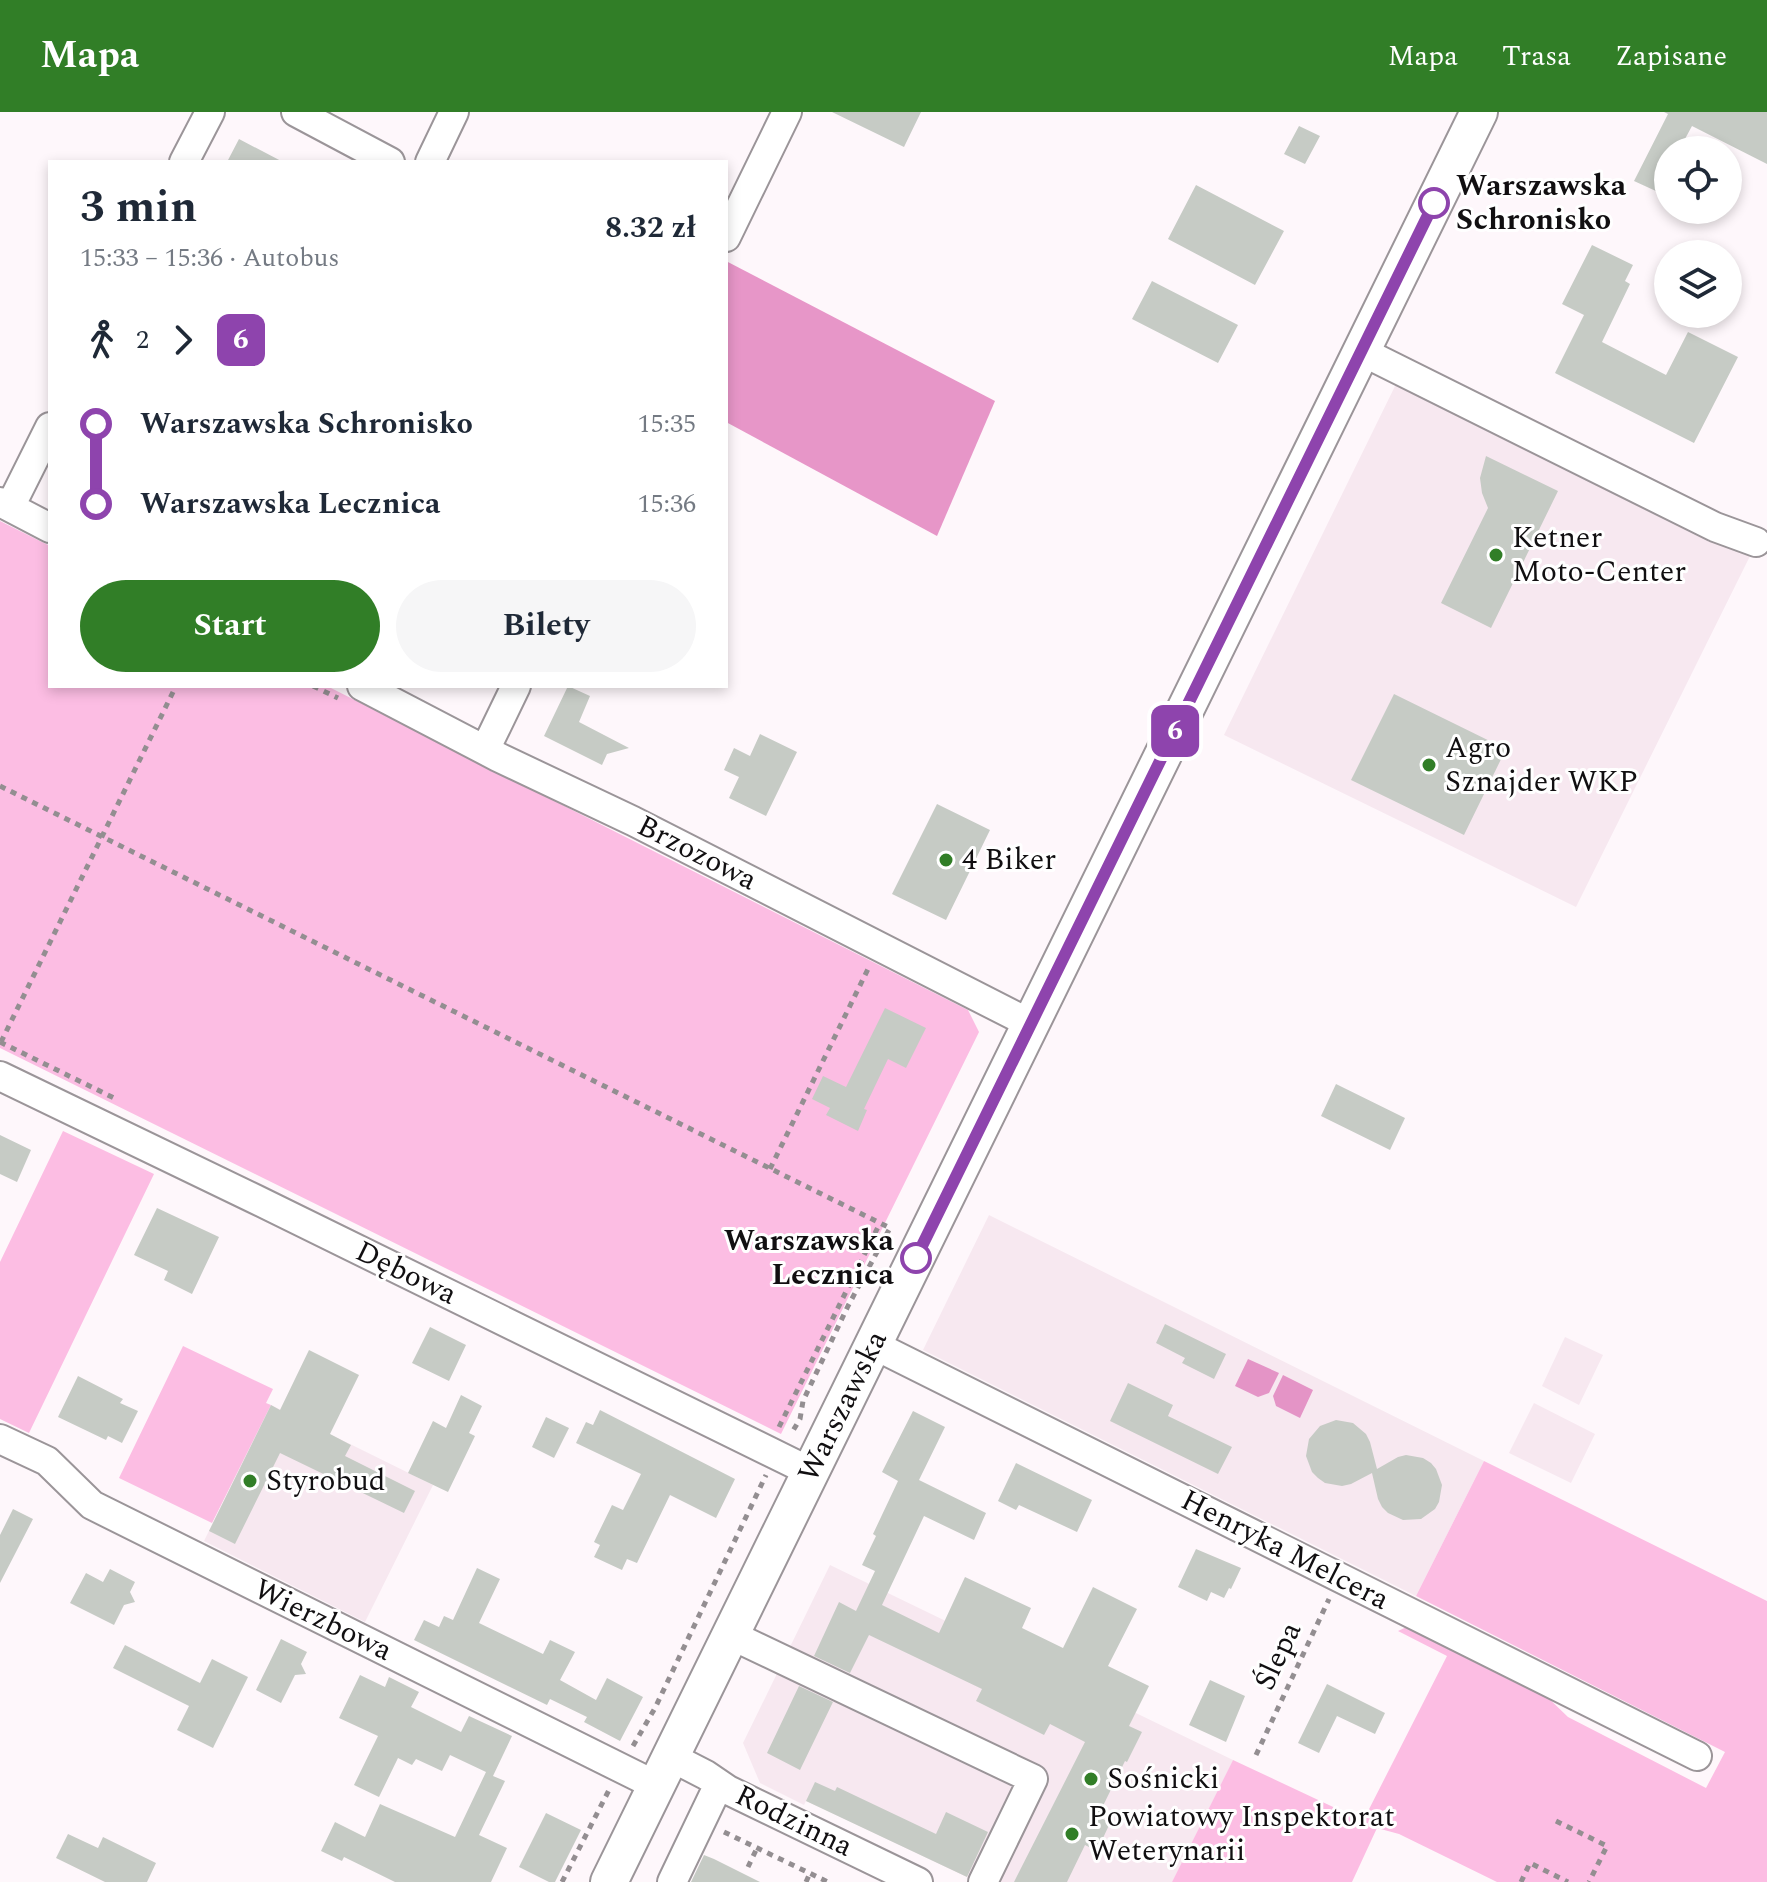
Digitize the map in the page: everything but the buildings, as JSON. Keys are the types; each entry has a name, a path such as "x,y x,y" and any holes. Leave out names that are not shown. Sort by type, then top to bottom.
{"main road":[{"name":"Warszawska","path":"609,1882 1479,112"}],"street":[{"path":"185,160 210,112"},
{"path":"296,112 386,160"},
{"path":"431,160 454,112"},
{"path":"728,233 787,112"},
{"path":"1361,351 1715,527 1756,542"},
{"path":"48,430 5,505 48,527"},
{"path":"485,750 515,688"},
{"name":"Brzozowa","path":"352,693 485,750 633,821 1031,1024"},
{"name":"Dębowa","path":"0,1076 269,1206 773,1439 811,1472"},
{"name":"Henryka Melcera","path":"874,1345 1697,1756"},
{"name":"Wierzbowa","path":"0,1439 47,1461 92,1505 620,1768 664,1772"},
{"path":"731,1635 1033,1779 983,1882"},
{"name":"Rodzinna","path":"664,1772 719,1784 918,1882"},
{"path":"672,1882 719,1784"}],"path":[{"path":"114,1098 1,1042 175,688"},
{"path":"324,688 352,693"},
{"path":"0,786 890,1228 848,1306 803,1401 800,1419 787,1440 773,1439"},
{"path":"770,1169 869,966"},
{"path":"562,1882 620,1768 655,1708 762,1486 766,1475 761,1465 773,1439 880,1223"},
{"name":"Ślepa","path":"1256,1755 1339,1577"},
{"path":"702,1821 828,1882"},
{"path":"1556,1821 1607,1846 1589,1882"},
{"path":"748,1867 757,1848"},
{"path":"1521,1882 1530,1863 1568,1882"},
{"path":"806,1882 810,1873"}],"shaded area":[{"path":"728,262 995,401 937,536 728,423"},
{"path":"1398,380 1750,556 1576,907 1224,735"},
{"path":"0,521 48,545 48,688 331,688 968,1010 979,1032 781,1434 0,1048"},
{"path":"63,1131 154,1174 29,1433 0,1419 0,1262"},
{"path":"989,1215 1484,1461 1416,1596 923,1350"},
{"path":"1565,1337 1603,1355 1579,1405 1542,1386"},
{"path":"183,1346 273,1389 266,1403 271,1405 212,1523 119,1478"},
{"path":"1248,1359 1279,1373 1269,1393 1258,1397 1235,1386"},
{"path":"1283,1375 1313,1390 1300,1418 1276,1406 1273,1396"},
{"path":"1534,1403 1595,1434 1571,1483 1509,1453"},
{"path":"271,1405 433,1485 365,1622 204,1541"},
{"path":"1484,1461 1767,1601 1767,1882 1497,1882 1399,1834 1377,1828 1352,1882 1172,1882 1233,1760 1363,1821 1447,1656 1398,1631 1411,1625 1541,1691 1568,1717 1706,1788 1725,1752 1416,1596"},
{"path":"830,1565 1233,1760 1172,1882 968,1882 969,1878 826,1810 806,1801 804,1805 760,1783 743,1743"}],"bus line":[{"name":"6","path":"916,1258 1434,203"}],"place":[{"name":"Warszawska Schronisko","path":"1434,203"},
{"name":"Ketner Moto-Center","path":"1496,555"},
{"name":"Agro Sznajder WKP","path":"1429,765"},
{"name":"4 Biker","path":"946,860"},
{"name":"Warszawska Lecznica","path":"916,1258"},
{"name":"Styrobud","path":"250,1481"},
{"name":"Sośnicki","path":"1091,1779"},
{"name":"Powiatowy Inspektorat Weterynarii","path":"1072,1834"}]}
